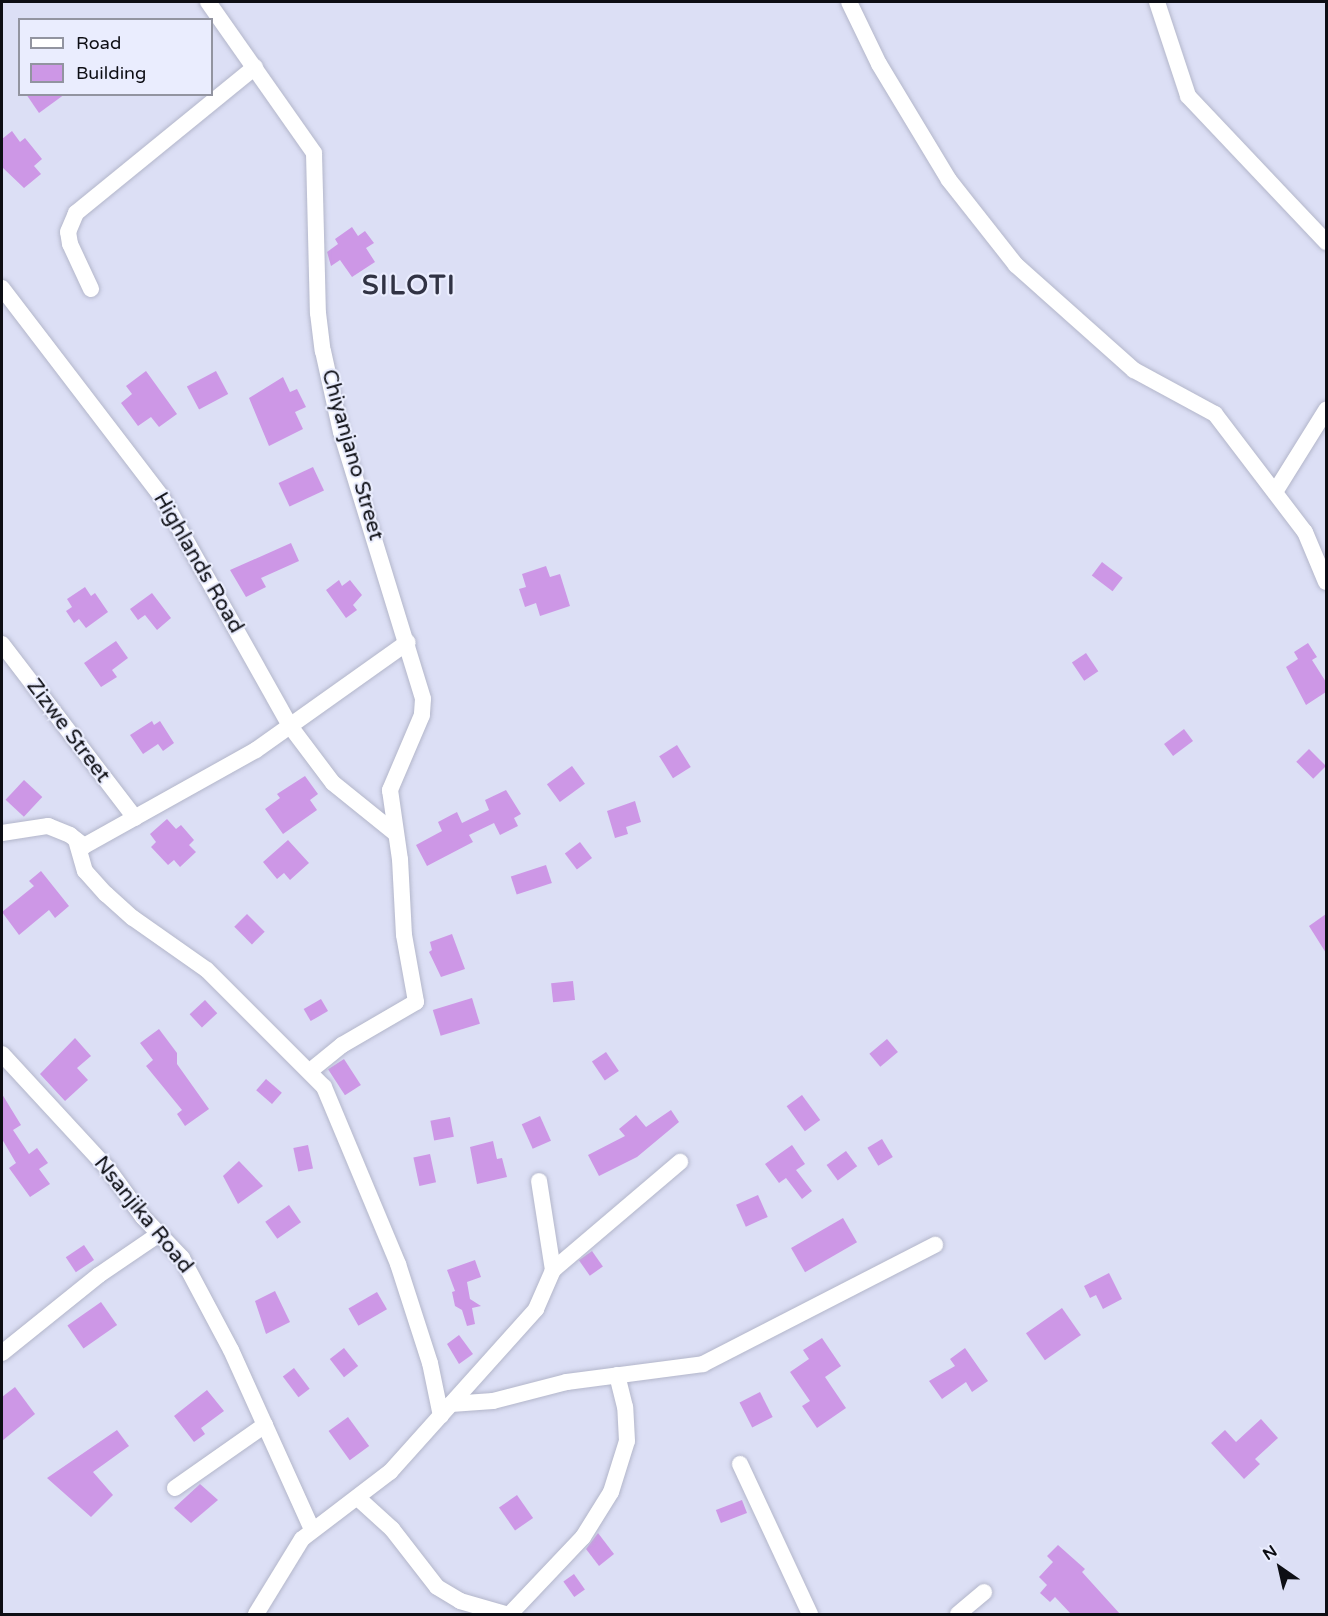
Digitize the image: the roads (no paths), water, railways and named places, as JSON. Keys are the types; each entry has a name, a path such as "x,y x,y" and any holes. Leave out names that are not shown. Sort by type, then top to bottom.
{"street":[{"name":"Chiyanjano Street","path":"208,2 305,138 316,161 318,313 323,351 341,432 421,687 423,708 392,780 391,807 404,935 416,1002 342,1045 310,1071"},
{"path":"849,2 879,64 949,180 1016,266 1134,370 1215,414 1305,531 1326,582"},
{"path":"1157,2 1188,96 1326,242"},
{"path":"91,288 70,244 68,232 76,213 255,67"},
{"name":"Highlands Road","path":"2,288 161,496 290,726 333,783 395,833"},
{"path":"1275,492 1326,410"},
{"path":"2,832 48,826 84,846 106,831 135,818 230,766 408,642"},
{"name":"Zizwe Street","path":"2,644 135,818"},
{"path":"76,840 85,872 106,894 133,918 197,961 310,1071 333,1105 398,1264 446,1410"},
{"name":"Nsanjika Road","path":"2,1054 108,1168 193,1274 312,1529"},
{"path":"256,1614 292,1552 312,1529 359,1499 390,1472 537,1309 553,1270 681,1162"},
{"path":"539,1181 553,1270"},
{"path":"2,1353 99,1275 159,1234"},
{"path":"446,1410 493,1401 567,1382 684,1369 715,1360 935,1245"},
{"path":"510,1614 583,1537 611,1491 627,1441 625,1407 617,1375"},
{"path":"175,1488 265,1425"},
{"path":"740,1464 810,1614"},
{"path":"359,1499 388,1525 436,1587 460,1601 505,1614"},
{"path":"958,1614 984,1592"}],"district":[{"name":"SILOTI","path":"409,286"}]}
